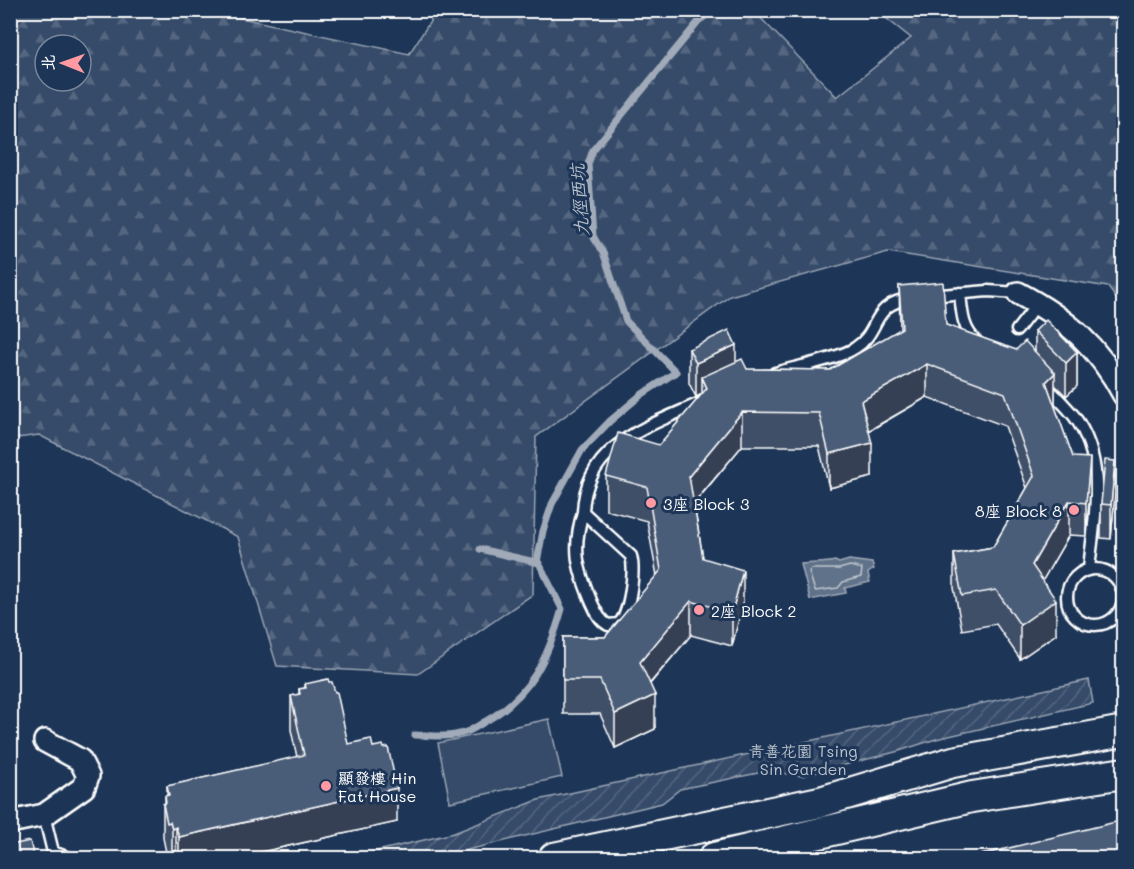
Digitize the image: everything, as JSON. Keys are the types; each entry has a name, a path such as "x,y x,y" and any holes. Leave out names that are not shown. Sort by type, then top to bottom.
{"main road":[{"path":"554,858 820,802 953,762 1124,731"},
{"path":"723,858 972,797 1124,773"}],"street":[{"path":"1018,293 1062,319 1092,347 1105,363 1124,395"},
{"path":"10,822 44,815 84,787 88,776 80,760 45,741"}],"lane":[{"path":"763,376 847,353 858,347 866,338 878,315 897,301 960,293 999,291 1018,293"},
{"path":"960,293 966,329 971,337 987,348"},
{"path":"1017,330 1038,303"},
{"path":"1034,374 1075,417 1086,436 1093,456 1097,486 1089,569"},
{"path":"583,512 631,556 633,572 626,616 618,624 608,625 599,618 580,574 576,543 587,487 593,472 613,447 625,438 712,398"},
{"path":"1089,569 1107,571 1119,583 1122,591 1122,600 1115,616 1100,625 1083,623 1070,611 1067,603 1067,594 1074,578 1089,569"},
{"path":"44,815 53,852 69,858"}],"green space":[{"path":"10,11 209,11 409,54 437,11 754,11 837,97 911,38 877,11 1123,11 1123,308 1108,287 888,252 730,296 536,437 533,594 418,674 277,666 238,537 39,435 11,439"},
{"name":"青善花園 Tsing Sin Garden","path":"1089,680 1093,703 936,739 802,776 768,771 680,789 662,803 434,858 347,858 454,833 538,800"},
{"path":"549,719 562,777 450,802 438,743"}],"water":[{"path":"849,560 872,563 874,569 868,573 870,582 845,588 846,593 810,600 801,564 835,561 839,563"}],"building":[{"path":"943,282 946,325 1016,350 1025,341 1055,373 1046,382 1073,457 1090,458 1086,503 1069,501 1032,565 1056,600 1020,625 996,590 962,596 954,554 993,547 1034,476 1005,393 927,364 861,401 872,443 829,454 819,413 742,412 689,476 703,558 743,570 732,612 691,601 640,662 655,695 615,714 600,680 563,680 563,637 605,637 661,570 647,487 606,476 618,433 659,445 707,388 702,377 742,359 747,369 830,370 902,328 899,286"},
{"path":"1046,320 1077,352 1066,363 1035,331"},
{"path":"729,330 736,345 696,363 689,349"},
{"path":"1105,460 1115,461 1111,505 1101,504"},
{"path":"328,679 337,692 348,744 371,739 373,747 383,745 384,748 388,747 397,788 179,837 176,827 172,829 170,822 167,823 163,804 166,803 165,796 169,795 167,786 304,755 291,696 300,694 299,689 306,688 305,684"},
{"path":"1124,820 1124,858 968,858"},
{"path":"30,841 34,858 10,858 10,845"}],"waterway":[{"name":"九徑西坑","path":"537,562 543,531 552,504 582,450 610,421 641,395 676,372 626,321 604,255 593,236 588,164 593,150 700,20 713,10"},
{"path":"415,735 460,734 502,711 536,674 557,627 562,609 539,563 480,549"}],"place":[{"name":"3座 Block 3","path":"651,503"},
{"name":"8座 Block 8","path":"1074,510"},
{"name":"2座 Block 2","path":"699,610"},
{"name":"顯發樓 Hin Fat House","path":"326,786"}]}
